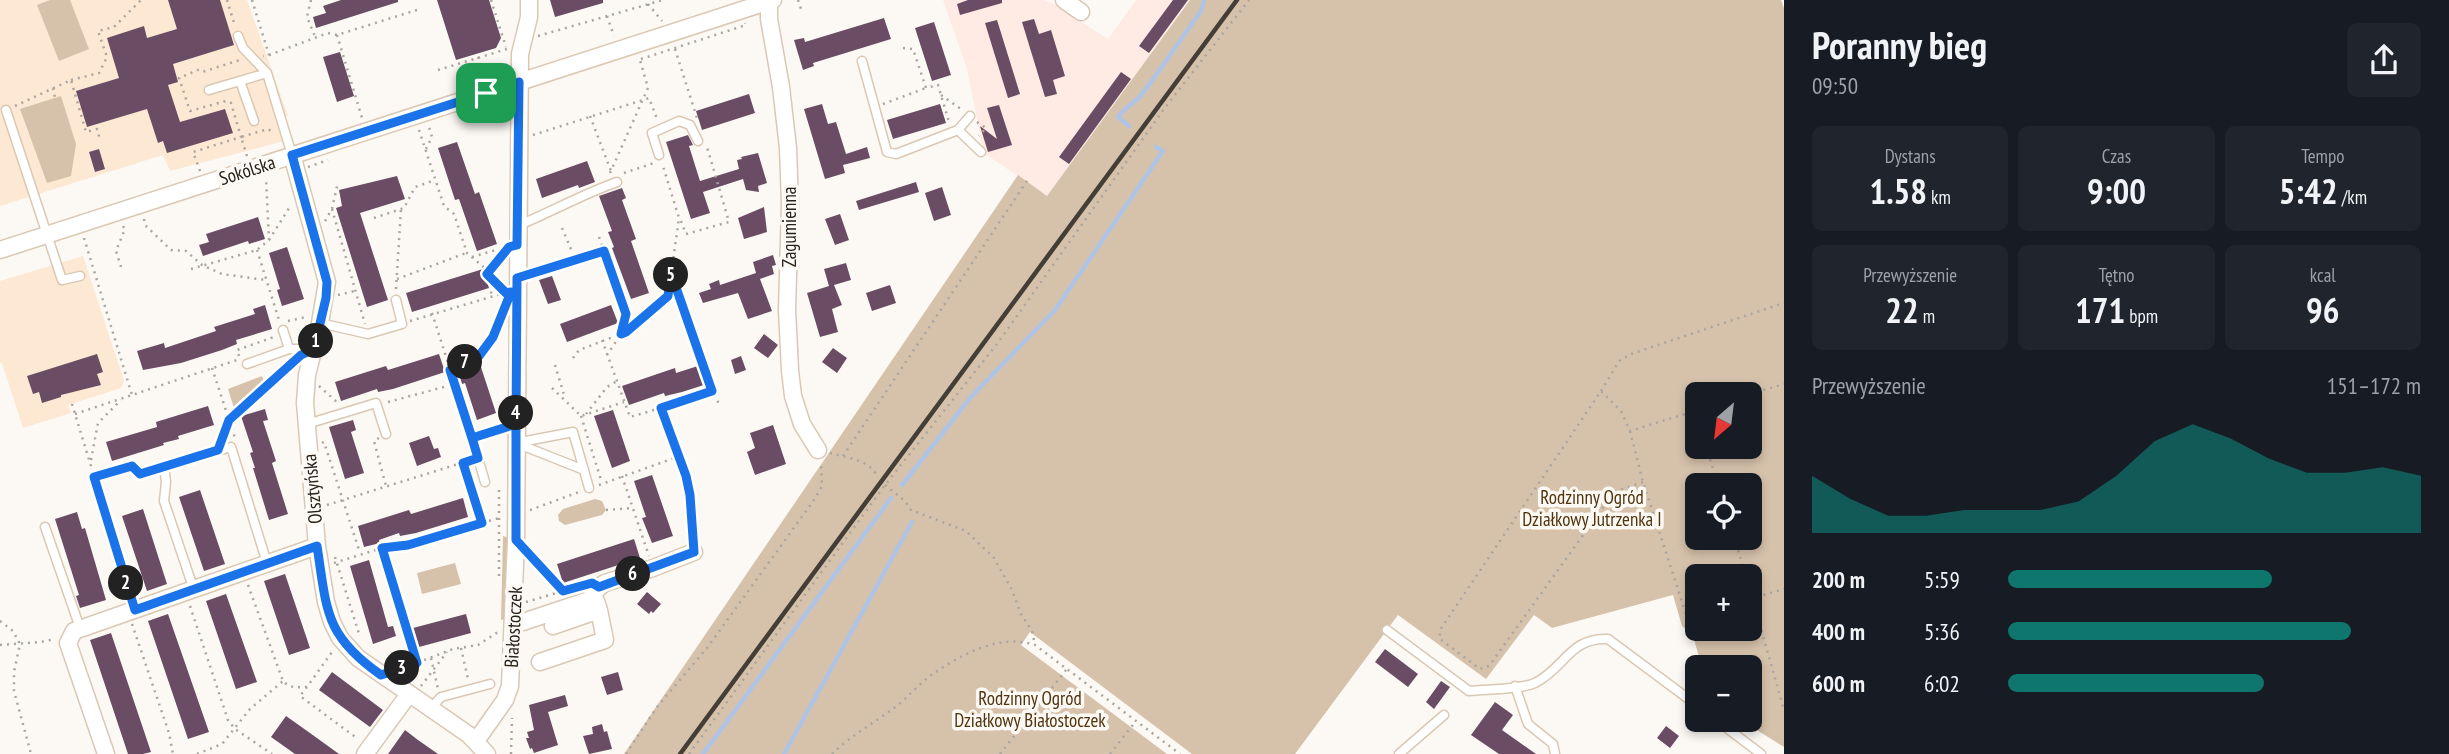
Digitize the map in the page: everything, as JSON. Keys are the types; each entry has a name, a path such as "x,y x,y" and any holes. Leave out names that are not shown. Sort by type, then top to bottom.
{"street":[{"name":"Białostoczek","path":"481,748 510,691 516,540 514,287 519,82 520,54 529,17 529,0"},
{"name":"Sokólska","path":"0,250 290,149 519,82 771,0"},
{"name":"Zagumienna","path":"771,0 769,19 788,149 790,204 787,310 790,370 793,396 802,424 818,450"},
{"path":"1064,0 1081,12"},
{"name":"Olsztyńska","path":"290,149 327,282 307,375 305,403 314,509 328,565 327,607 341,640 358,658 411,696 436,703 481,748"},
{"path":"106,754 68,643 76,631 267,563 325,547"},
{"path":"553,626 653,568 694,552"},
{"path":"514,625 598,598"},
{"path":"540,662 605,640 598,598"},
{"path":"368,752 411,696"}],"lane":[{"path":"237,36 251,57 267,73 290,149"},
{"path":"862,61 887,152 896,154 955,131 970,116"},
{"path":"209,90 267,73"},
{"path":"240,81 254,121"},
{"path":"6,110 62,280 80,276"},
{"path":"659,155 652,133 679,121 690,125 701,140"},
{"path":"955,131 981,152"},
{"path":"517,226 558,209 589,192 617,182"},
{"path":"321,318 368,334 402,324 396,300"},
{"path":"283,332 289,349"},
{"path":"243,361 289,349 312,349"},
{"path":"307,424 376,403 386,434"},
{"path":"485,482 472,438 516,424"},
{"path":"516,443 573,432 589,488"},
{"path":"516,443 584,470"},
{"path":"140,474 231,447 267,563"},
{"path":"164,466 164,501 190,591"},
{"path":"45,527 76,631"},
{"path":"1387,630 1469,691 1532,684 1593,638 1608,639 1685,696"},
{"path":"436,703 471,688 490,684"},
{"path":"1515,686 1528,724 1553,744 1555,754"},
{"path":"1399,754 1444,715"},
{"path":"1732,732 1760,754"}],"path":[{"path":"6,110 71,80 99,73 107,57 98,31 114,27 141,0"},
{"path":"227,0 237,36"},
{"path":"252,0 267,55 328,33 337,35 420,9"},
{"path":"311,0 307,17 316,39"},
{"path":"491,0 510,58"},
{"path":"524,40 663,0"},
{"path":"798,0 801,9"},
{"path":"689,754 885,485 998,344 1164,108 1249,0"},
{"path":"648,4 663,21"},
{"path":"607,16 614,37"},
{"path":"656,55 746,26"},
{"path":"337,35 362,118"},
{"path":"903,48 913,49 926,88"},
{"path":"438,69 507,49"},
{"path":"675,49 700,126"},
{"path":"247,156 231,103 226,101 190,111 179,78 198,70 202,72 251,57"},
{"path":"478,57 485,79"},
{"path":"640,60 648,88 607,179 661,160 686,234 729,222 701,140"},
{"path":"71,80 86,132 97,129 100,140"},
{"path":"875,107 938,85 955,131"},
{"path":"52,88 55,98"},
{"path":"531,136 649,98 660,129"},
{"path":"590,116 611,171"},
{"path":"426,149 432,137 429,127"},
{"path":"200,171 193,152 268,129 290,149"},
{"path":"419,130 444,206 454,214 467,253 486,268 491,297"},
{"path":"878,478 868,464 843,456 1029,178"},
{"path":"266,179 269,240"},
{"path":"373,218 404,208 415,187 436,180"},
{"path":"314,238 332,209 338,182"},
{"path":"191,269 257,250 269,240 294,201"},
{"path":"332,209 368,334"},
{"path":"396,300 401,209"},
{"path":"573,358 579,350 626,332 668,296 680,218"},
{"path":"144,219 145,225 172,250 186,251 202,265 222,274 266,280"},
{"path":"121,267 116,251 124,226"},
{"path":"562,228 576,261"},
{"path":"599,237 626,314 621,334 607,355"},
{"path":"84,238 132,395"},
{"path":"472,257 509,247 488,275"},
{"path":"257,250 281,323 321,318"},
{"path":"402,324 491,297 604,251"},
{"path":"397,279 467,253"},
{"path":"671,273 712,391 720,406"},
{"path":"488,275 514,287"},
{"path":"1643,482 1614,492 1489,666 1480,669 1440,639 1440,630 1619,361 1784,303"},
{"path":"450,370 479,356 493,337 503,312"},
{"path":"432,313 472,438"},
{"path":"75,414 212,368 243,361 237,350 283,332"},
{"path":"602,340 630,417 712,391"},
{"path":"218,450 229,420 312,349"},
{"path":"555,365 566,401"},
{"path":"212,368 241,460 237,465"},
{"path":"307,375 348,412"},
{"path":"583,415 607,387 617,381"},
{"path":"377,406 404,396 411,397 455,384"},
{"path":"1762,390 1784,384"},
{"path":"552,388 583,415 603,483"},
{"path":"1601,391 1621,411 1630,431 1643,482 1685,611"},
{"path":"90,463 98,423 123,398"},
{"path":"583,415 624,402"},
{"path":"72,404 173,754"},
{"path":"661,408 686,476 694,552"},
{"path":"1630,431 1685,414"},
{"path":"386,434 374,441 386,486"},
{"path":"309,447 324,442 360,554"},
{"path":"626,754 657,707 707,648 814,499 822,486 823,471 818,450"},
{"path":"314,509 478,458"},
{"path":"463,463 482,523"},
{"path":"94,477 132,466 140,474"},
{"path":"622,476 653,568"},
{"path":"885,485 905,501 911,510 966,531 994,558 1013,590 1021,614 1032,631 1035,645"},
{"path":"606,510 633,509"},
{"path":"328,565 360,554 408,545 500,518"},
{"path":"516,540 563,591"},
{"path":"325,547 328,565 363,644"},
{"path":"382,548 417,663"},
{"path":"243,572 283,681 292,688 307,687"},
{"path":"515,606 592,583 598,598"},
{"path":"1762,595 1784,589"},
{"path":"190,591 228,720 235,729 272,754"},
{"path":"0,621 13,631 19,643 14,672 15,691 31,754"},
{"path":"0,645 41,642 76,631"},
{"path":"381,675 447,652 478,645 498,632"},
{"path":"1762,635 1784,710"},
{"path":"341,640 300,696 368,752"},
{"path":"832,754 899,704 929,677 959,658 984,647 1021,640 1035,645 1177,753"},
{"path":"461,648 471,688"},
{"path":"411,696 447,652"},
{"path":"431,658 436,703"},
{"path":"1000,754 1066,670"},
{"path":"197,754 222,744 250,709 283,681"},
{"path":"511,712 512,754"},
{"path":"1110,754 1136,721"}],"shaded area":[{"path":"0,0 247,0 288,116 276,119 285,141 170,171 163,155 0,206"},
{"path":"943,0 1044,0 1108,39 1136,0 1190,0 1047,196 984,153 967,69"},
{"path":"83,256 124,381 121,388 68,405 71,413 23,428 0,363 0,281"}],"green space":[{"path":"50,0 70,0 89,49 59,61 37,5"},
{"path":"1190,0 1781,0 1784,8 1784,747 1760,732 1762,732 1762,655 1699,655 1694,641 1762,641 1762,564 1685,564 1685,629 1673,595 1552,628 1534,615 1486,679 1398,615 1295,754 1192,754 1030,632 1021,645 1167,754 624,754 1018,175 1047,196"},
{"path":"61,96 76,144 71,176 47,183 20,109"},
{"path":"262,376 264,382 234,408 228,389"},
{"path":"595,499 602,501 606,510 602,515 565,525 559,521 558,515 563,509"},
{"path":"503,536 509,538 509,618 501,620"},
{"path":"455,563 461,584 422,594 417,573"}],"building":[{"path":"168,0 220,0 234,45 173,64 178,82 168,85 180,122 225,109 233,133 167,153 163,141 158,143 147,109 87,127 76,91 119,78 107,38 144,26 147,38 177,29"},
{"path":"341,0 398,2 316,28 313,17 326,13 323,6"},
{"path":"437,0 489,0 501,38 496,48 456,60"},
{"path":"550,0 603,0 603,3 555,17"},
{"path":"968,0 1002,0 1002,3 960,15 957,4"},
{"path":"1173,0 1188,0 1149,53 1139,46"},
{"path":"884,18 891,39 813,63 814,66 803,70 794,40 804,38 805,42"},
{"path":"1034,19 1039,34 1051,30 1065,76 1053,80 1057,94 1045,97 1022,22"},
{"path":"997,20 1020,94 1008,98 985,23"},
{"path":"934,22 951,75 932,81 915,28"},
{"path":"340,52 354,96 337,102 323,57"},
{"path":"1121,72 1131,79 1069,164 1059,157"},
{"path":"749,94 755,113 702,130 696,111"},
{"path":"822,104 828,124 836,122 846,154 867,147 870,158 843,165 845,173 825,179 804,109"},
{"path":"940,104 946,123 893,139 887,120"},
{"path":"999,105 1012,145 988,152 980,126 997,139 987,108"},
{"path":"688,135 693,145 689,146 700,181 739,169 737,160 758,153 767,183 758,186 759,192 746,190 743,179 703,192 710,213 691,219 666,142"},
{"path":"457,142 475,194 479,192 497,244 477,251 459,199 455,200 438,148"},
{"path":"99,149 105,169 95,172 89,152"},
{"path":"587,161 595,182 542,198 536,179"},
{"path":"397,176 405,199 360,213 388,300 367,307 336,208 342,206 339,190"},
{"path":"916,182 919,192 859,210 856,201"},
{"path":"942,187 951,215 934,221 925,193"},
{"path":"622,188 626,198 622,200 636,239 631,241 649,293 631,299 612,248 614,247 608,232 612,231 599,196"},
{"path":"764,207 767,232 744,239 738,218"},
{"path":"840,214 849,240 835,245 825,219"},
{"path":"258,217 265,239 249,244 248,241 203,256 199,245 209,242 206,234"},
{"path":"287,247 304,299 282,306 277,290 280,289 269,253"},
{"path":"773,255 776,265 772,266 774,274 760,279 772,311 748,319 738,293 703,303 699,293 711,289 709,284 719,280 720,285 756,273 753,262"},
{"path":"846,263 851,280 834,285 842,305 832,309 838,332 820,337 807,293 829,286 824,269"},
{"path":"483,269 489,288 412,312 406,293"},
{"path":"552,276 561,300 548,304 539,280"},
{"path":"890,285 896,303 872,311 866,293"},
{"path":"265,305 272,329 236,340 237,344 222,350 181,363 143,370 137,351 164,343 165,348 216,331 214,327 255,314 253,309"},
{"path":"611,305 618,323 567,342 560,324"},
{"path":"764,334 778,345 768,358 754,348"},
{"path":"833,348 847,358 837,373 822,362"},
{"path":"97,354 103,372 97,374 101,385 61,395 42,403 39,392 33,394 27,376"},
{"path":"439,354 445,372 393,389 378,392 377,389 341,401 335,382 386,366 388,370"},
{"path":"741,356 746,370 735,374 731,360"},
{"path":"479,361 496,413 477,420 457,368"},
{"path":"701,365 707,384 665,396 664,393 629,405 622,386 675,368 676,373"},
{"path":"208,406 214,425 178,436 179,439 163,443 164,445 112,461 106,442 157,427 156,422"},
{"path":"265,409 268,420 263,421 276,461 272,463 288,514 269,520 253,468 250,453 253,452 241,416"},
{"path":"613,410 630,461 612,468 594,416"},
{"path":"353,420 356,430 351,432 364,473 345,479 329,427"},
{"path":"773,425 786,464 755,475 747,452 755,448 750,433"},
{"path":"429,436 434,449 438,448 441,457 417,466 409,443"},
{"path":"652,475 673,536 652,543 642,518 646,517 634,481"},
{"path":"200,490 225,564 204,571 179,497"},
{"path":"463,498 468,517 416,533 400,536 399,533 379,540 380,543 364,547 358,526 409,510 411,514"},
{"path":"143,509 167,584 147,591 122,516"},
{"path":"77,512 82,529 85,528 106,600 80,608 76,596 79,595 55,519"},
{"path":"634,539 640,558 563,583 557,564"},
{"path":"369,560 388,627 393,626 396,636 373,644 350,566"},
{"path":"285,574 310,648 289,655 264,581"},
{"path":"647,592 661,604 649,614 637,604"},
{"path":"226,594 257,682 236,689 206,601"},
{"path":"168,614 209,732 188,739 148,621"},
{"path":"466,614 471,633 419,647 413,628"},
{"path":"111,633 151,752 128,754 90,640"},
{"path":"1385,649 1418,674 1408,687 1375,662"},
{"path":"332,672 383,710 370,727 319,690"},
{"path":"618,672 623,690 607,695 601,677"},
{"path":"1441,681 1450,687 1434,709 1426,702"},
{"path":"565,695 568,706 548,712 558,745 534,753 526,738 529,738 527,732 534,730 529,705"},
{"path":"1495,702 1513,715 1502,730 1536,754 1499,754 1471,735"},
{"path":"286,716 339,754 295,754 271,737"},
{"path":"602,724 612,749 589,754 583,736 593,734 592,727"},
{"path":"1666,726 1679,736 1670,748 1657,738"},
{"path":"405,730 418,740 438,754 388,754"}],"waterway":[{"path":"1129,126 1118,117 1150,84 1201,11 1204,0"},
{"path":"902,485 970,398 1055,310 1163,151 1156,147"},
{"path":"703,754 891,498"},
{"path":"784,754 912,522"}],"railway":[{"path":"680,754 1237,0"}],"route":[{"path":"486,93 292,155 327,282 314,349 301,355 229,420 218,450 140,474 132,466 94,477 135,610 317,546 327,607 335,630 345,645 381,675 417,663 382,548 408,545 482,523 463,463 478,458 472,438 516,424 517,278 604,251 626,314 621,334 668,296 671,273 712,391 661,408 686,476 694,552 599,587 592,583 563,591 516,540 516,424 472,438 450,370 479,356 493,337 511,292 506,293 487,274 509,247 517,245 519,82 486,93"}],"park label":[{"name":"Rodzinny Ogród Działkowy Jutrzenka I","path":"1592,508"},
{"name":"Rodzinny Ogród Działkowy Białostoczek","path":"1030,709"}]}
